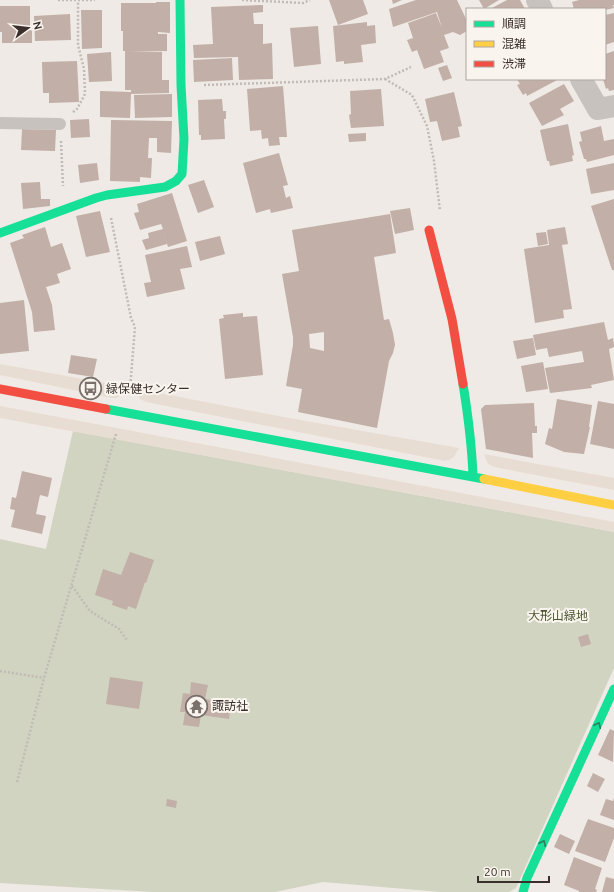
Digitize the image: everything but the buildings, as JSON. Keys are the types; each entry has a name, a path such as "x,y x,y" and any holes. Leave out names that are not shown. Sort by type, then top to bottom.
{"street":[{"path":"0,233 96,198 107,195 154,189 176,182 182,174 184,139 181,85 180,0"},
{"path":"582,80 598,109 614,106"},
{"path":"429,230 452,318 466,404 473,477"},
{"path":"0,389 473,477 614,505"},
{"path":"523,892 527,878 614,689"}],"lane":[{"path":"0,123 60,124"}],"path":[{"path":"58,0 95,0"},
{"path":"242,0 303,3 310,0"},
{"path":"64,210 60,124 77,109 85,94 84,69 78,45 78,1"},
{"path":"181,85 385,79 411,67"},
{"path":"385,79 412,95 427,126 434,161 442,224 429,230"},
{"path":"107,195 131,318 135,327 130,393"},
{"path":"17,782 44,678 116,433"},
{"path":"72,586 90,611 119,630 127,640"},
{"path":"0,671 44,678"}],"green space":[{"name":"大形山緑地","path":"73,431 614,532 614,668 516,888 509,892 441,892 323,882 275,892 153,892 0,883 0,539 46,549"}],"shaded area":[{"path":"0,364 127,387 122,395 112,398 0,375"},
{"path":"138,389 278,416 459,448 454,457 445,461 146,402 140,399"},
{"path":"0,406 614,522 614,532 0,418"},
{"path":"484,454 614,478 614,490 494,467 487,462"}],"traffic: fast":[{"path":"0,233 96,198 107,195 165,187 176,181 182,174 184,139 181,85 180,0"},
{"path":"463,384 470,430 473,477"},
{"path":"106,409 484,479"},
{"path":"523,892 527,878 614,689"}],"traffic: slow":[{"path":"484,479 614,505"}],"traffic: jam":[{"path":"429,230 452,319 463,384"},
{"path":"0,389 106,409"}],"place":[{"name":"緑保健センター","path":"90,389"},
{"name":"諏訪社","path":"197,706"}]}
